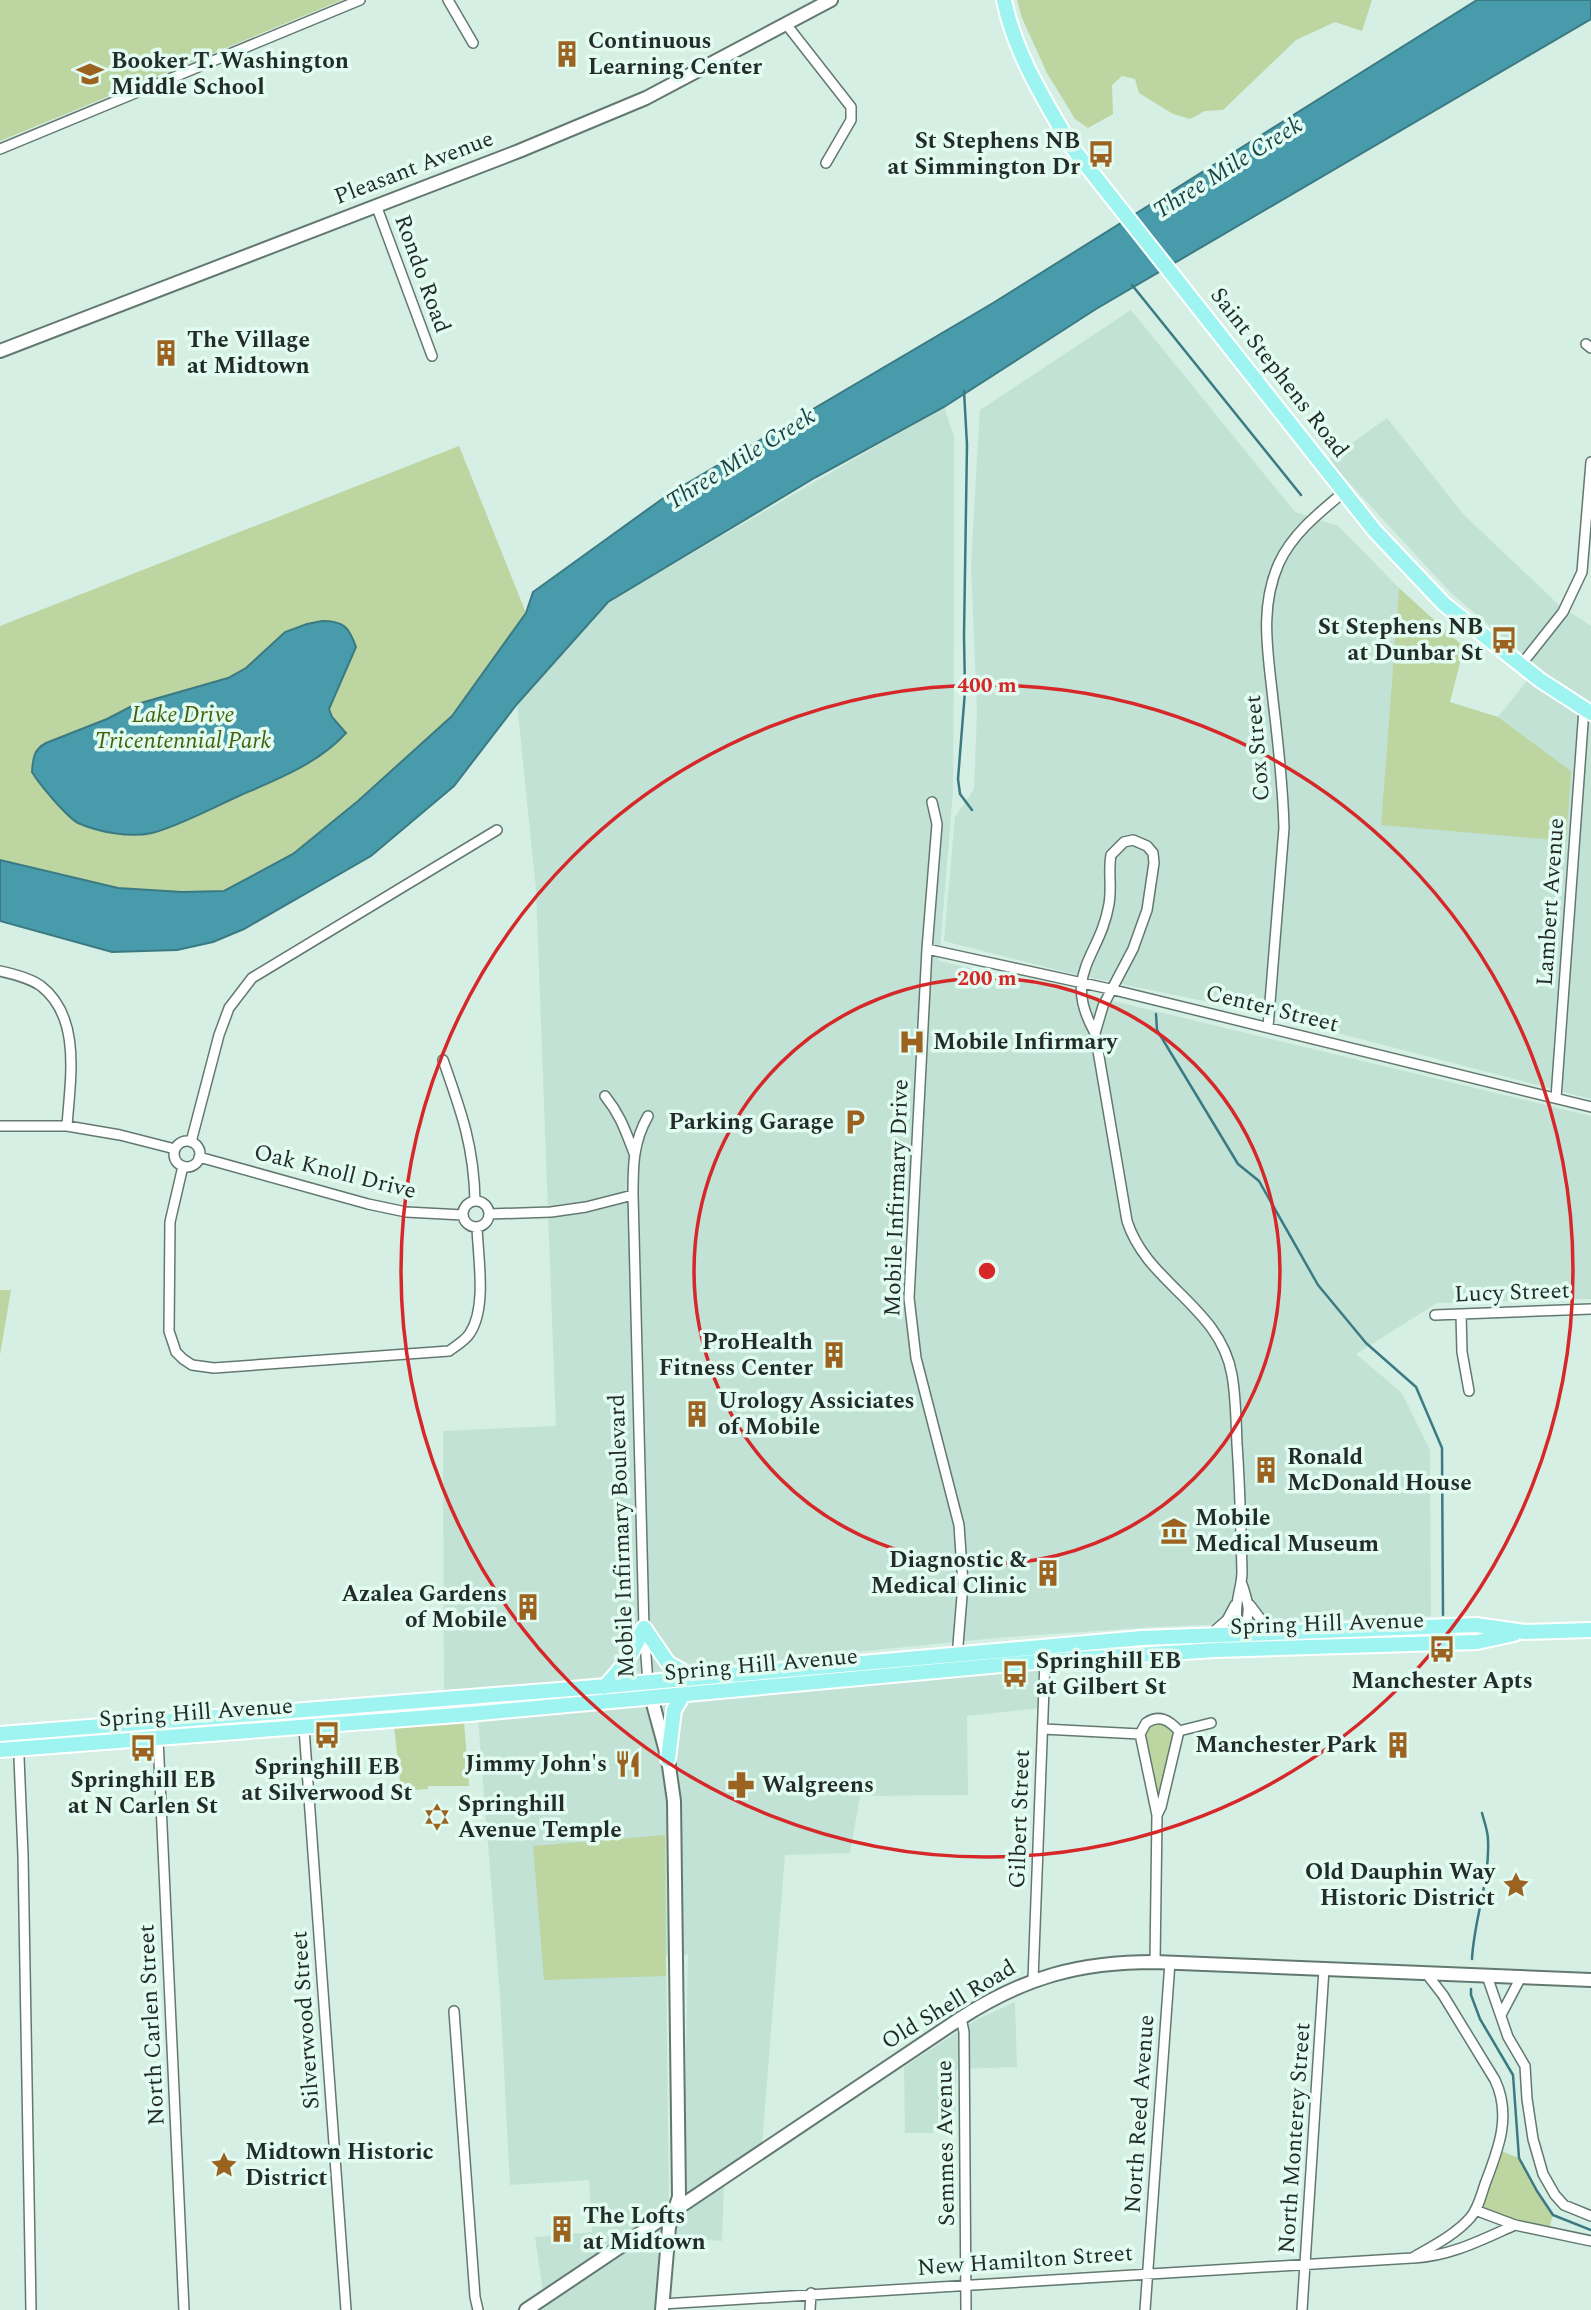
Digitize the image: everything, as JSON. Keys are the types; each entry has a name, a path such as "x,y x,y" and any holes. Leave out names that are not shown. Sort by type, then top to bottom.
{"main road":[{"name":"Saint Stephens Road","path":"1004,0 1018,49 1071,146 1374,530 1444,604 1521,665 1588,711"},
{"name":"Spring Hill Avenue","path":"0,1749 18,1741 957,1653 1210,1634 1476,1625 1525,1632 1591,1630"},
{"path":"604,1687 622,1669 644,1628 667,1663 695,1678"},
{"name":"Spring Hill Avenue","path":"0,1734 18,1741 158,1738 651,1699 1045,1661 1244,1649 1477,1642 1525,1632"},
{"path":"668,1759 674,1710 683,1695"}],"street":[{"path":"0,149 360,0"},
{"path":"448,0 473,43"},
{"name":"Pleasant Avenue","path":"0,351 519,151 646,98 825,1"},
{"path":"786,24 851,107 851,120 826,163"},
{"name":"Rondo Road","path":"376,205 432,356"},
{"path":"1521,665 1563,612 1582,572 1591,462"},
{"name":"Cox Street","path":"1268,1027 1284,828 1265,628 1268,596 1280,561 1309,520 1344,492"},
{"name":"Lambert Avenue","path":"1556,1098 1588,711"},
{"name":"Mobile Infirmary Drive","path":"932,802 937,824 909,1298 916,1358 959,1525 963,1584 958,1669"},
{"path":"191,1142 219,1035 229,1008 252,978 497,830"},
{"path":"1095,1033 1110,989 1124,968 1143,928 1151,886 1153,853 1147,846 1133,840 1124,842 1111,855 1109,905 1080,982 1084,1010 1095,1033 1126,1220 1132,1238 1145,1258 1205,1317 1224,1345 1232,1376 1236,1429 1242,1584 1249,1603 1262,1621 1276,1631"},
{"name":"Center Street","path":"928,949 1110,989 1591,1107"},
{"path":"0,971 39,984 56,999 69,1028 67,1126"},
{"path":"443,1060 467,1129 475,1172 475,1201"},
{"name":"Mobile Infirmary Boulevard","path":"606,1096 626,1128 634,1153"},
{"name":"Mobile Infirmary Boulevard","path":"648,1116 640,1130 634,1153 633,1195 644,1628 648,1683 668,1759 674,1801 679,2195 669,2227 662,2307"},
{"path":"0,1126 67,1126 120,1135 175,1149"},
{"path":"183,1166 174,1157 175,1149 180,1143 191,1142"},
{"path":"183,1166 195,1164 199,1157 199,1150 191,1142"},
{"name":"Oak Knoll Drive","path":"199,1157 368,1204 406,1212 463,1214"},
{"path":"183,1166 170,1222 169,1331 176,1352 192,1366 214,1368 449,1351 469,1336 478,1318 477,1227"},
{"path":"489,1214 551,1212 586,1207 633,1195"},
{"path":"475,1201 486,1206 489,1214 484,1224 477,1227 469,1225 463,1214 465,1207 475,1201"},
{"name":"Lucy Street","path":"1434,1315 1591,1309"},
{"path":"1461,1314 1462,1352 1469,1391"},
{"path":"1210,1634 1227,1620 1236,1604 1242,1584"},
{"path":"1244,1649 1249,1603"},
{"path":"1236,1604 1237,1623 1244,1633"},
{"name":"Gilbert Street","path":"1032,1980 1045,1661"},
{"path":"1155,1962 1157,1815 1140,1734 1146,1723 1160,1718 1171,1722 1179,1731"},
{"path":"1179,1731 1211,1723"},
{"name":"Silverwood Street","path":"304,1728 346,2310"},
{"path":"1042,1729 1140,1734"},
{"path":"1157,1815 1179,1731"},
{"name":"North Carlen Street","path":"158,1738 184,2310"},
{"path":"18,1741 23,1855 31,2310"},
{"name":"Old Shell Road","path":"526,2310 961,2018 1002,1993 1032,1980 1076,1968 1119,1962 1591,1980"},
{"name":"North Reed Avenue","path":"1145,2310 1170,1962"},
{"name":"North Monterey Street","path":"1302,2310 1324,1969"},
{"path":"1412,2258 1461,2227 1475,2210 1499,2150 1503,2132 1501,2092 1443,1995 1426,1973"},
{"path":"1443,1995 1450,1974"},
{"path":"1487,1976 1508,2037 1525,2066 1533,2139 1543,2174 1564,2205 1591,2216"},
{"path":"1501,2015 1521,1977"},
{"path":"454,2011 475,2297 480,2309"},
{"name":"Semmes Avenue","path":"961,2018 964,2032 966,2310"},
{"path":"1475,2210 1515,2225 1591,2241"},
{"name":"New Hamilton Street","path":"662,2307 811,2293 1433,2257 1457,2250 1515,2225"},
{"path":"810,2310 811,2293"}],"shaded area":[{"path":"1131,310 1295,512 1338,526 1399,588 1381,825 1571,771 1498,717 1538,667 1451,593 1328,460 1387,418 1464,515 1559,605 1591,626 1591,1099 1257,1012 1073,974 944,941 955,817 974,789 977,713 971,563 980,410"},
{"name":"Mobile Infirmary","path":"944,407 954,436 953,791 939,961 1591,1116 1591,1299 1437,1303 1356,1354 1402,1393 1430,1450 1431,1616 1154,1627 996,1638 444,1693 443,1431 556,1426 536,889 517,704 608,602"},
{"path":"1040,1666 1039,1708 967,1716 968,1795 860,1796 850,1853 785,1855 762,2144 683,2196 688,1955 666,1956 669,2216 724,2181 722,2241 665,2237 658,2310 539,2310 545,2306 535,2237 592,2232 589,2180 510,2185 500,1995 478,1718"},
{"path":"1015,2002 1017,2067 956,2069 955,2129 933,2129 933,2133 905,2133 904,2067 976,2020"}],"green space":[{"name":"Booker T. Washington Middle School","path":"0,0 342,0 0,141"},
{"path":"1017,0 1372,0 1362,31 1335,22 1296,40 1223,110 1205,111 1190,119 1173,114 1139,93 1135,79 1122,76 1112,85 1113,114 1088,128 1075,119 1047,73 1022,18"},
{"name":"Lake Drive Tricentennial Park","path":"459,446 526,613 452,716 358,801 293,854 224,891 182,892 118,888 0,860 0,626"},
{"path":"1399,588 1464,647 1450,702 1498,717 1571,771 1566,841 1381,825"},
{"path":"0,1290 11,1290 0,1355"},
{"path":"464,1721 469,1786 428,1786 428,1789 401,1791 394,1726"},
{"path":"1158,1721 1170,1727 1173,1737 1161,1790 1157,1793 1145,1736 1148,1727"},
{"path":"665,1835 666,1976 544,1980 533,1846"},
{"path":"1499,2150 1519,2158 1553,2215 1548,2232 1475,2210"}],"water":[{"name":"Three Mile Creek","path":"1477,0 1591,0 1591,19 1096,309 944,407 816,477 608,602 517,704 454,786 371,856 244,929 213,942 177,950 112,952 0,921 0,860 118,888 182,892 224,891 293,854 358,801 452,716 526,613 533,592 669,494 993,303"},
{"path":"322,621 345,626 356,647 329,709 332,717 346,733 311,762 174,826 134,835 104,831 78,823 54,800 32,772 36,752 46,743 107,719 134,705 228,678 246,668 285,632"}],"waterway":[{"path":"1132,285 1301,495"},
{"path":"964,391 967,445 965,691 958,779 960,794 972,810"},
{"path":"1156,1014 1157,1030 1238,1164 1259,1181 1318,1285 1366,1343 1416,1387 1442,1448 1443,1615"},
{"path":"1472,1959 1488,1855 1487,1833 1482,1813"},
{"path":"1471,1989 1480,2019 1513,2075 1519,2158 1553,2215 1591,2230"}],"place":[{"name":"Continuous Learning Center","path":"567,54"},
{"name":"Booker T. Washington Middle School","path":"90,74"},
{"name":"St Stephens NB at Simmington Dr","path":"1101,154"},
{"name":"The Village at Midtown","path":"166,353"},
{"name":"St Stephens NB at Dunbar St","path":"1504,640"},
{"name":"Mobile Infirmary","path":"912,1042"},
{"name":"Parking Garage","path":"855,1122"},
{"name":"ProHealth Fitness Center","path":"834,1355"},
{"name":"Urology Assiciates of Mobile","path":"697,1414"},
{"name":"Ronald McDonald House","path":"1266,1470"},
{"name":"Mobile Medical Museum","path":"1174,1531"},
{"name":"Diagnostic & Medical Clinic","path":"1048,1573"},
{"name":"Azalea Gardens of Mobile","path":"528,1607"},
{"name":"Manchester Apts","path":"1442,1649"},
{"name":"Springhill EB at Gilbert St","path":"1015,1674"},
{"name":"Springhill EB at Silverwood St","path":"327,1735"},
{"name":"Manchester Park","path":"1398,1745"},
{"name":"Springhill EB at N Carlen St","path":"143,1748"},
{"name":"Jimmy John's","path":"628,1764"},
{"name":"Walgreens","path":"741,1785"},
{"name":"Springhill Avenue Temple","path":"437,1817"},
{"name":"Old Dauphin Way Historic District","path":"1516,1885"},
{"name":"Midtown Historic District","path":"224,2165"},
{"name":"The Lofts at Midtown","path":"562,2229"}]}
